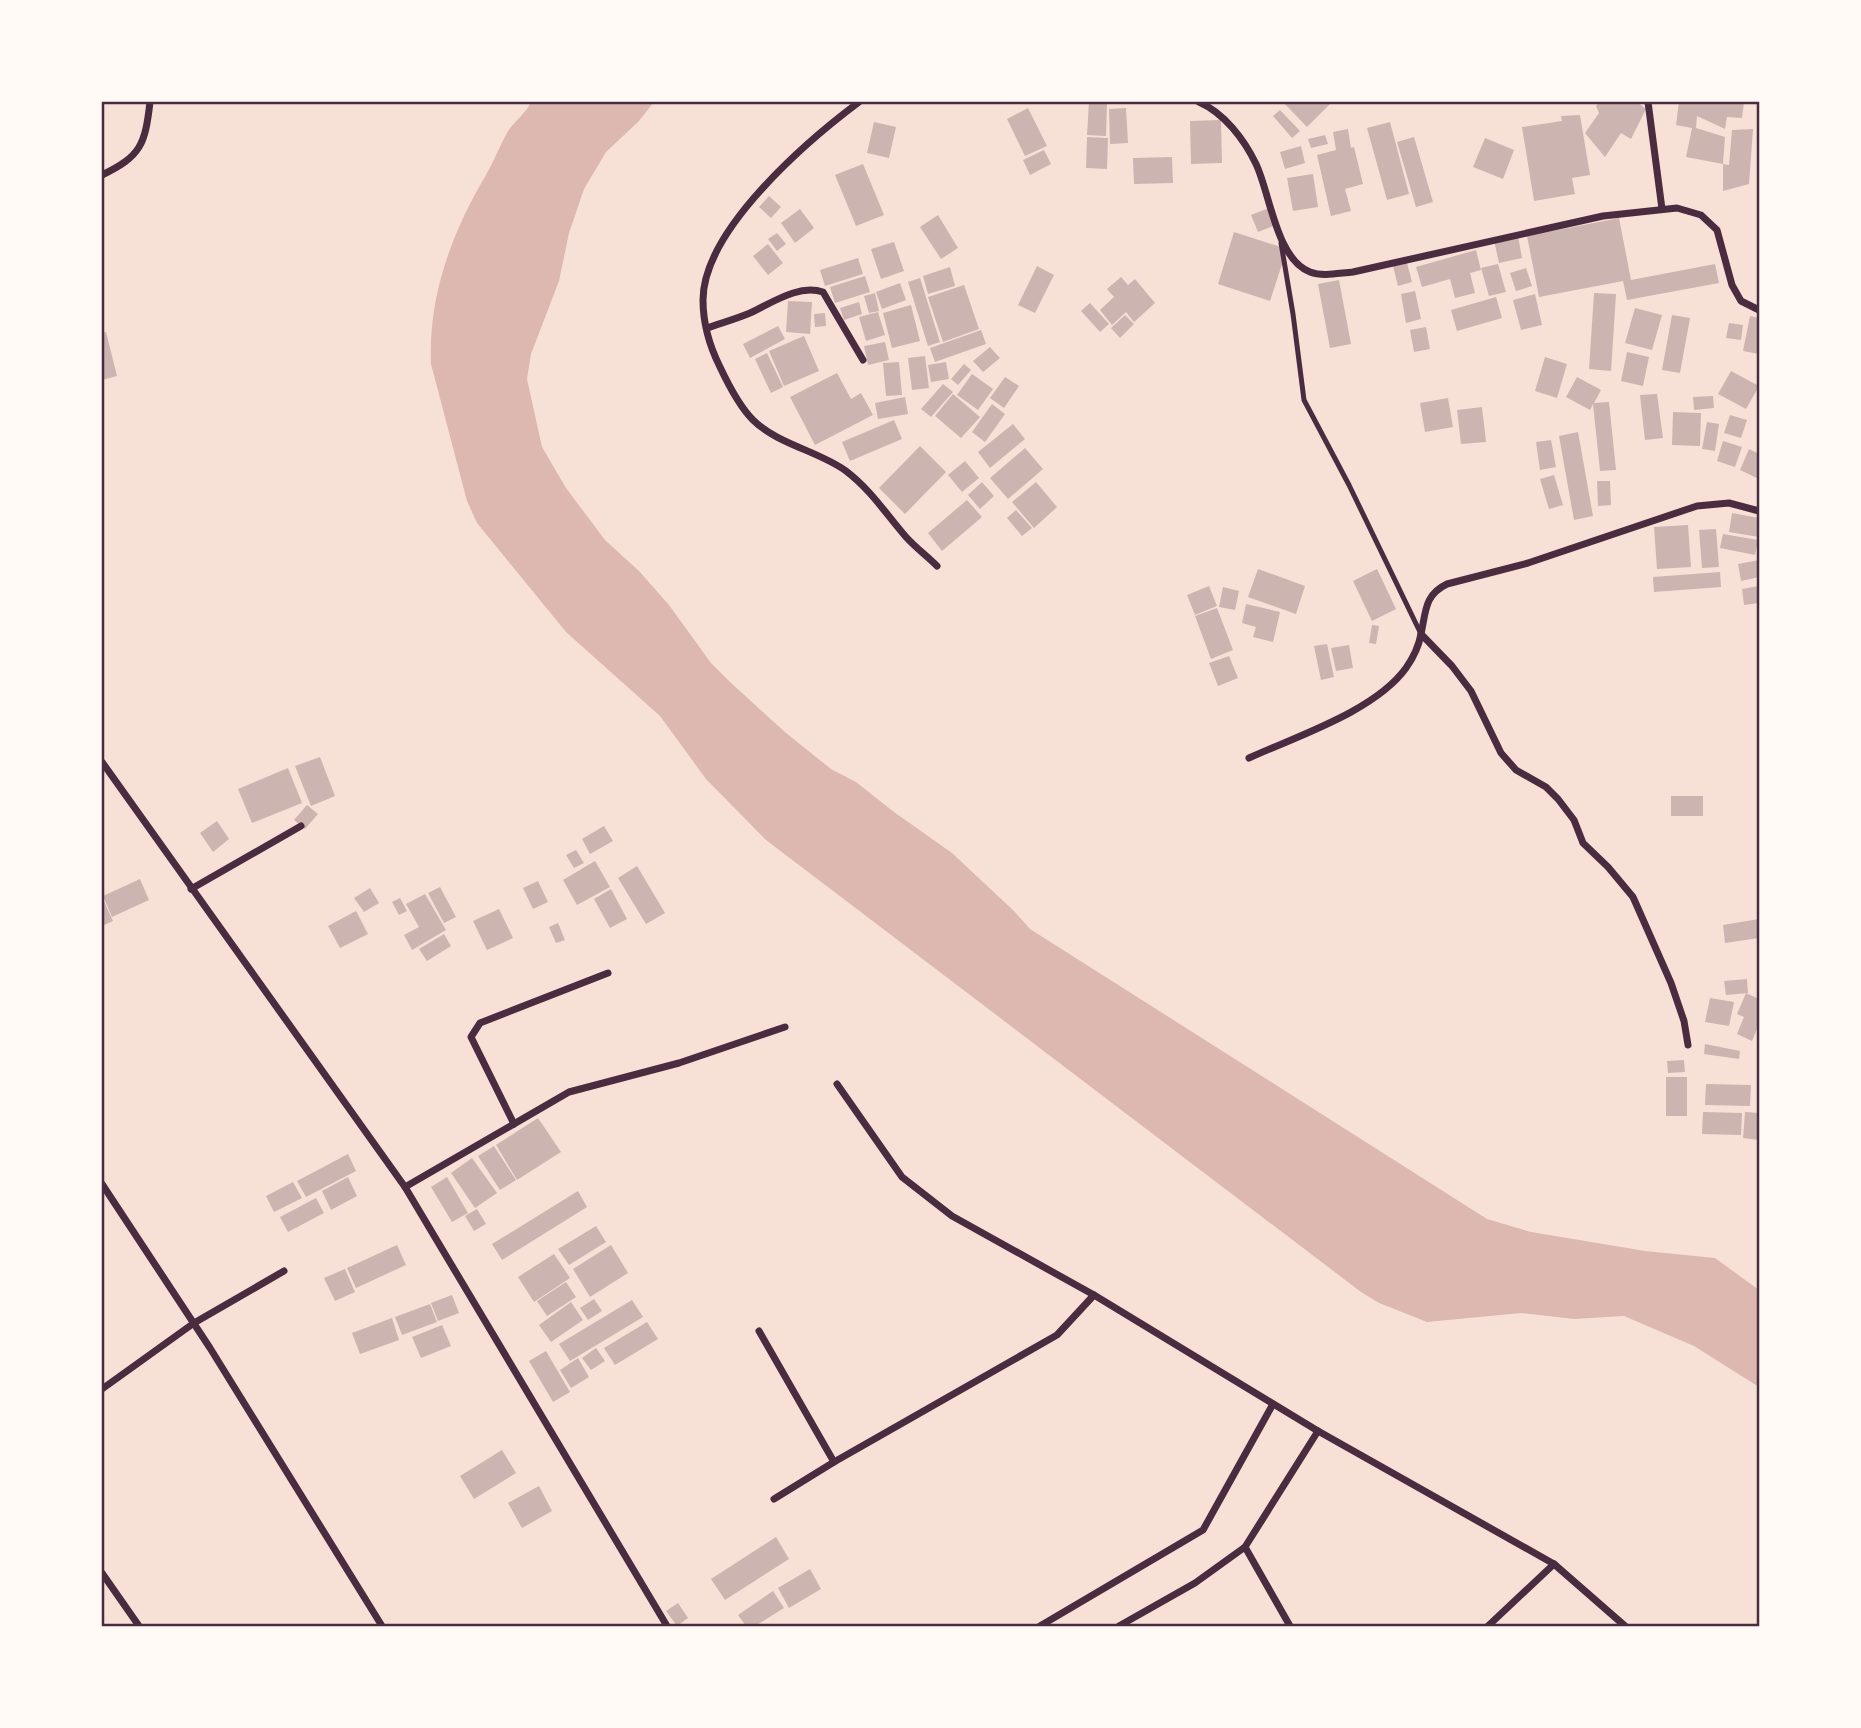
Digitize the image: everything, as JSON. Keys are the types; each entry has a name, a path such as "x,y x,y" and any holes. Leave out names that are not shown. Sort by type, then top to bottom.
{"street":[{"path":"102,175 136,154 143,139 150,102"},
{"path":"859,102 804,147 742,212 717,252 705,284 703,299 707,328 715,357 723,373 754,421 845,470 872,493 907,538 937,566"},
{"path":"1199,102 1227,120 1256,164 1281,240 1294,259 1308,271 1324,274 1353,272 1603,216 1676,208 1701,215 1717,230 1732,285 1741,301 1759,310"},
{"path":"1648,102 1662,209"},
{"path":"707,328 747,314 790,294 816,290 823,292 863,360"},
{"path":"1249,758 1362,707 1380,694 1406,668 1421,634 1427,602 1437,589 1447,584 1528,563 1697,506 1729,503 1759,511"},
{"path":"1421,634 1452,666 1471,691 1501,753 1516,770 1546,787 1558,799 1574,820 1583,843 1633,897 1671,984 1684,1021 1688,1045"},
{"path":"102,762 405,1187 667,1626"},
{"path":"191,889 301,826"},
{"path":"514,1124 471,1037 480,1023 608,973"},
{"path":"405,1187 569,1092 679,1063 785,1027"},
{"path":"837,1084 902,1177 952,1216 1094,1295 1318,1432 1554,1564 1625,1626"},
{"path":"102,1184 194,1323 382,1626"},
{"path":"102,1389 194,1323 284,1271"},
{"path":"774,1499 1057,1335 1094,1295"},
{"path":"759,1331 834,1462"},
{"path":"1040,1626 1203,1530 1273,1404"},
{"path":"1119,1626 1195,1583 1245,1547 1318,1432"},
{"path":"1245,1547 1290,1626"},
{"path":"1489,1626 1554,1564"},
{"path":"102,1573 139,1626"}],"lane":[{"path":"1281,240 1304,400 1349,485 1421,634"}],"shaded area":[{"path":"531,102 654,102 638,122 606,152 584,189 569,233 559,281 531,354 527,379 542,447 566,488 605,540 639,571 669,605 711,663 786,733 831,769 856,782 952,853 1030,929 1487,1219 1531,1232 1645,1251 1715,1258 1759,1290 1759,1387 1694,1346 1624,1316 1574,1319 1521,1313 1427,1322 1379,1303 766,840 706,779 660,716 566,632 477,523 467,501 431,364 431,339 438,289 453,242 508,131"}],"building":[{"path":"1089,102 1107,102 1106,136 1087,135"},
{"path":"1285,102 1332,102 1307,127"},
{"path":"1599,102 1637,102 1646,109 1631,139 1621,133 1605,157 1585,133 1599,113 1596,106"},
{"path":"1679,102 1744,102 1742,118 1727,117 1725,129 1697,116 1696,128 1725,137 1723,164 1686,157 1692,128 1676,125"},
{"path":"1028,108 1047,146 1025,156 1007,119"},
{"path":"1126,108 1128,143 1110,144 1109,109"},
{"path":"1280,110 1300,131 1292,138 1273,116"},
{"path":"1580,115 1590,175 1572,178 1575,194 1534,201 1522,127 1562,121 1561,116"},
{"path":"1221,120 1222,163 1191,164 1190,121"},
{"path":"874,122 896,127 889,158 867,153"},
{"path":"1390,122 1409,194 1387,200 1367,128"},
{"path":"1348,129 1351,148 1354,147 1363,184 1345,189 1351,211 1331,216 1317,155 1336,150 1333,132"},
{"path":"1753,129 1749,184 1723,191 1723,164 1729,165 1732,130"},
{"path":"1325,135 1328,144 1311,148 1308,139"},
{"path":"1087,137 1108,138 1107,169 1086,168"},
{"path":"1414,137 1433,202 1416,207 1397,142"},
{"path":"1485,138 1514,150 1503,179 1473,167"},
{"path":"1301,146 1305,163 1285,169 1280,152"},
{"path":"1044,150 1051,164 1030,175 1023,160"},
{"path":"1172,157 1173,183 1134,184 1133,158"},
{"path":"863,164 884,215 856,226 835,175"},
{"path":"1313,174 1318,207 1293,211 1287,178"},
{"path":"769,196 781,207 771,218 759,207"},
{"path":"1269,208 1276,225 1258,232 1251,215"},
{"path":"800,209 814,228 795,243 781,223"},
{"path":"938,215 958,248 941,259 920,227"},
{"path":"1619,218 1631,280 1715,264 1719,283 1627,300 1623,281 1539,297 1527,236"},
{"path":"1234,232 1287,249 1270,301 1218,284"},
{"path":"777,233 786,244 777,251 768,239"},
{"path":"1518,236 1522,258 1499,263 1494,240"},
{"path":"894,242 904,271 881,279 871,249"},
{"path":"768,244 783,263 768,275 753,256"},
{"path":"1476,250 1481,270 1470,273 1475,293 1455,298 1450,279 1422,287 1416,267"},
{"path":"858,258 863,274 825,286 820,270"},
{"path":"1407,263 1412,282 1398,286 1393,266"},
{"path":"1498,264 1506,292 1489,296 1481,268"},
{"path":"1037,266 1054,275 1035,313 1018,305"},
{"path":"950,267 955,286 928,294 923,276"},
{"path":"1526,268 1532,286 1516,291 1510,273"},
{"path":"865,276 870,292 835,303 830,287"},
{"path":"1121,277 1128,285 1135,279 1155,303 1134,322 1126,312 1112,325 1100,310 1114,297 1107,289"},
{"path":"920,278 940,342 928,346 908,282"},
{"path":"1339,280 1351,344 1330,348 1318,284"},
{"path":"900,283 906,300 882,309 876,292"},
{"path":"964,285 979,329 943,342 928,297"},
{"path":"1415,291 1421,319 1406,323 1401,294"},
{"path":"875,293 879,311 869,313 864,296"},
{"path":"1594,293 1616,294 1611,371 1589,369"},
{"path":"1535,294 1542,325 1521,330 1513,300"},
{"path":"1496,297 1502,318 1457,331 1451,310"},
{"path":"788,301 812,302 810,334 786,332"},
{"path":"859,302 862,314 844,320 840,308"},
{"path":"1090,303 1109,324 1100,332 1081,311"},
{"path":"911,305 920,341 892,348 883,313"},
{"path":"1635,308 1662,315 1652,350 1625,343"},
{"path":"878,312 885,335 866,341 859,317"},
{"path":"825,313 826,326 815,327 814,314"},
{"path":"1125,315 1134,324 1120,338 1111,328"},
{"path":"1672,315 1690,318 1680,373 1662,370"},
{"path":"1750,316 1759,318 1759,354 1743,351"},
{"path":"1729,323 1743,325 1741,340 1726,338"},
{"path":"778,326 785,339 750,358 743,344"},
{"path":"1426,327 1430,349 1414,352 1410,330"},
{"path":"981,330 986,344 935,362 930,348"},
{"path":"106,332 117,376 102,380 102,333"},
{"path":"804,336 819,371 784,386 769,351"},
{"path":"885,342 889,360 868,365 864,346"},
{"path":"990,347 1000,358 983,372 973,361"},
{"path":"1627,352 1649,357 1643,386 1621,381"},
{"path":"767,353 783,387 771,393 755,359"},
{"path":"925,356 929,388 912,390 908,358"},
{"path":"1545,357 1567,364 1557,398 1535,391"},
{"path":"899,362 902,395 886,396 883,363"},
{"path":"946,362 949,379 931,382 928,365"},
{"path":"964,364 971,370 958,385 951,379"},
{"path":"1731,371 1759,386 1746,409 1718,394"},
{"path":"837,373 851,399 861,393 873,415 815,445 790,397"},
{"path":"972,374 993,389 978,410 957,395"},
{"path":"1005,377 1019,386 1004,408 990,398"},
{"path":"1577,377 1601,390 1594,403 1609,402 1616,470 1600,471 1593,404 1590,410 1566,397"},
{"path":"943,384 953,392 931,417 921,409"},
{"path":"953,394 980,417 961,438 935,416"},
{"path":"1657,394 1663,438 1645,440 1640,395"},
{"path":"1713,396 1714,408 1694,410 1693,397"},
{"path":"905,397 908,414 878,419 875,403"},
{"path":"1448,398 1453,427 1425,432 1420,403"},
{"path":"992,404 1005,414 985,442 972,432"},
{"path":"1482,407 1486,442 1461,444 1457,410"},
{"path":"1673,412 1701,413 1700,446 1672,445"},
{"path":"1730,415 1747,420 1741,438 1724,433"},
{"path":"894,420 902,439 850,461 842,442"},
{"path":"1707,422 1719,424 1715,451 1702,449"},
{"path":"1013,424 1025,439 990,468 978,452"},
{"path":"1578,432 1593,516 1574,520 1559,436"},
{"path":"1551,440 1556,467 1540,470 1536,442"},
{"path":"1723,441 1742,447 1735,467 1717,461"},
{"path":"920,446 946,472 905,514 879,488"},
{"path":"1025,448 1043,469 1008,499 990,478"},
{"path":"1749,449 1759,454 1759,479 1740,470"},
{"path":"965,461 979,478 962,492 948,475"},
{"path":"1554,475 1563,505 1549,509 1540,479"},
{"path":"1597,481 1610,481 1611,505 1598,506"},
{"path":"982,482 994,496 980,509 968,495"},
{"path":"1036,482 1057,507 1034,528 1012,502"},
{"path":"967,500 982,517 942,551 928,533"},
{"path":"1016,510 1032,528 1022,536 1007,518"},
{"path":"1732,513 1759,518 1759,537 1729,532"},
{"path":"1688,525 1691,567 1657,569 1654,527"},
{"path":"1716,529 1719,567 1702,568 1699,530"},
{"path":"1723,534 1758,540 1755,555 1720,548"},
{"path":"1759,560 1759,577 1741,581 1738,564"},
{"path":"1258,569 1305,586 1296,614 1248,597"},
{"path":"1377,569 1396,609 1372,621 1353,581"},
{"path":"1720,572 1721,587 1654,592 1653,577"},
{"path":"1209,586 1217,606 1195,615 1187,595"},
{"path":"1759,586 1759,603 1744,605 1742,589"},
{"path":"1223,587 1239,591 1235,610 1219,607"},
{"path":"1246,604 1280,612 1273,642 1253,637 1256,627 1242,623"},
{"path":"1217,608 1233,650 1211,659 1195,616"},
{"path":"1372,625 1379,626 1376,644 1369,643"},
{"path":"1327,644 1334,677 1321,680 1314,646"},
{"path":"1349,645 1353,668 1336,671 1331,648"},
{"path":"1229,656 1238,678 1218,686 1209,663"},
{"path":"320,757 335,796 311,806 295,766"},
{"path":"288,768 302,803 252,823 238,789"},
{"path":"1671,796 1703,796 1703,816 1671,816"},
{"path":"307,805 318,814 305,829 294,820"},
{"path":"217,821 229,839 213,852 200,833"},
{"path":"604,826 613,841 590,854 582,839"},
{"path":"576,850 584,863 574,868 566,855"},
{"path":"595,861 610,887 577,905 563,880"},
{"path":"637,866 665,913 646,924 618,878"},
{"path":"140,879 149,900 112,917 103,896"},
{"path":"538,881 548,902 533,909 523,888"},
{"path":"440,887 456,917 444,923 428,893"},
{"path":"370,888 379,903 364,912 354,898"},
{"path":"611,889 627,919 610,928 594,899"},
{"path":"425,894 446,930 412,950 404,935 419,927 406,904"},
{"path":"102,897 113,921 102,926"},
{"path":"400,898 407,911 399,915 392,902"},
{"path":"499,909 513,938 487,950 473,921"},
{"path":"356,911 368,934 340,948 328,926"},
{"path":"1759,919 1759,938 1725,943 1723,925"},
{"path":"558,923 565,940 556,943 549,927"},
{"path":"444,934 451,946 427,961 419,949"},
{"path":"1747,979 1748,993 1726,995 1724,981"},
{"path":"1746,993 1759,999 1759,1024 1752,1041 1737,1034 1744,1017 1737,1014"},
{"path":"1710,998 1734,1002 1729,1026 1705,1022"},
{"path":"1705,1044 1740,1051 1739,1059 1704,1054"},
{"path":"1684,1060 1685,1072 1668,1073 1667,1061"},
{"path":"1666,1077 1687,1077 1687,1116 1666,1116"},
{"path":"1706,1084 1751,1085 1750,1106 1705,1105"},
{"path":"1703,1112 1742,1113 1741,1135 1702,1134"},
{"path":"1745,1112 1759,1113 1759,1140 1743,1138"},
{"path":"538,1118 561,1152 517,1180 496,1145"},
{"path":"494,1146 516,1180 500,1190 478,1156"},
{"path":"348,1154 356,1171 306,1197 297,1181"},
{"path":"472,1158 497,1193 475,1208 451,1173"},
{"path":"348,1177 357,1196 331,1210 322,1191"},
{"path":"447,1177 468,1213 452,1222 431,1187"},
{"path":"293,1182 302,1198 274,1212 266,1196"},
{"path":"578,1191 587,1207 502,1260 492,1244"},
{"path":"316,1198 324,1213 288,1232 280,1217"},
{"path":"477,1209 486,1224 474,1231 465,1216"},
{"path":"596,1226 606,1242 569,1265 558,1249"},
{"path":"397,1245 406,1265 356,1288 347,1268"},
{"path":"611,1245 628,1273 590,1297 573,1269"},
{"path":"554,1254 570,1278 534,1302 518,1277"},
{"path":"345,1269 355,1292 335,1301 324,1278"},
{"path":"566,1282 576,1297 547,1316 537,1301"},
{"path":"452,1295 459,1313 438,1321 431,1303"},
{"path":"594,1299 602,1311 588,1320 580,1308"},
{"path":"632,1300 643,1317 570,1361 559,1344"},
{"path":"571,1302 583,1320 551,1342 539,1325"},
{"path":"430,1304 437,1322 402,1335 395,1317"},
{"path":"392,1318 399,1340 360,1354 352,1333"},
{"path":"647,1322 658,1339 615,1365 604,1348"},
{"path":"442,1325 451,1346 421,1358 412,1337"},
{"path":"596,1348 605,1361 591,1370 582,1358"},
{"path":"546,1351 570,1392 553,1402 529,1361"},
{"path":"578,1358 589,1377 571,1388 560,1370"},
{"path":"502,1450 516,1473 474,1499 460,1476"},
{"path":"539,1486 552,1511 522,1528 508,1503"},
{"path":"776,1537 789,1559 725,1600 711,1579"},
{"path":"810,1569 821,1589 789,1608 778,1588"},
{"path":"773,1591 784,1608 755,1626 746,1626 738,1615"},
{"path":"678,1603 688,1618 677,1626 666,1611"}]}
